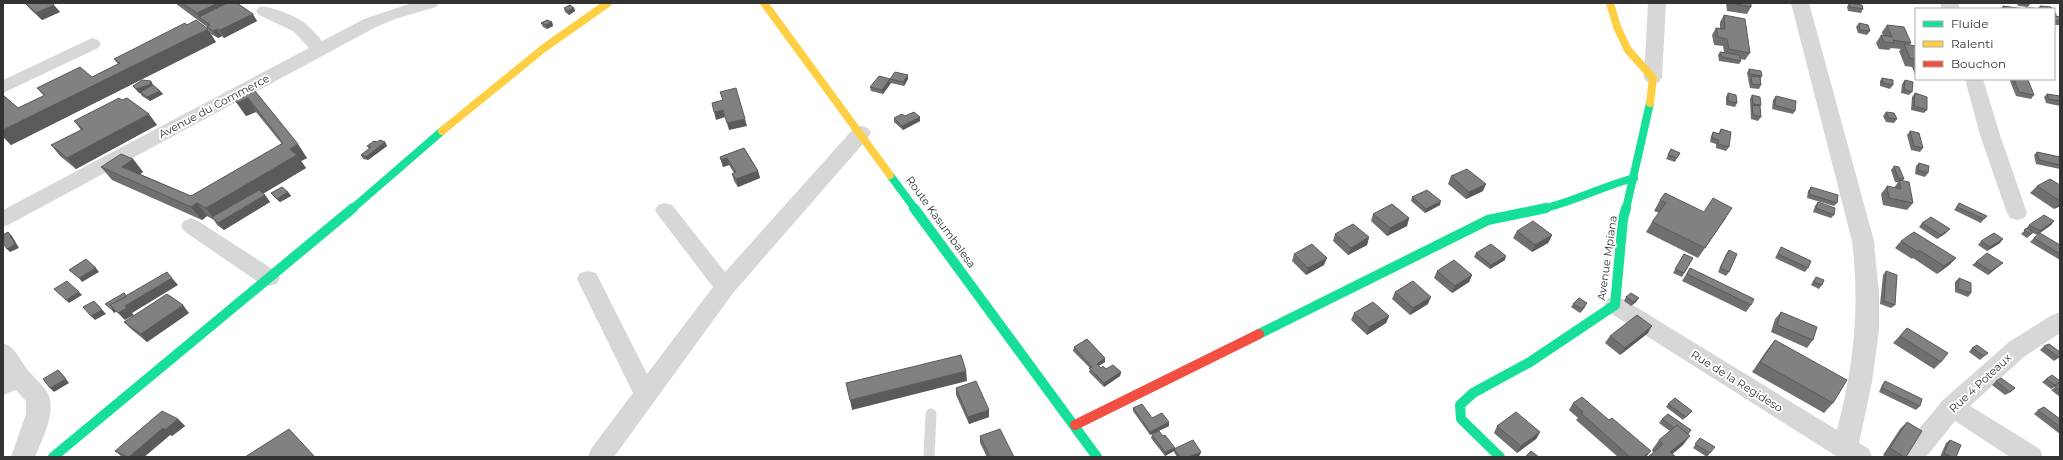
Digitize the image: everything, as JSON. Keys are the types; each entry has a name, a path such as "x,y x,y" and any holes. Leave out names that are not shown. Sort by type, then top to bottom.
{"main road":[{"path":"53,457 269,278 507,76 562,34 608,3"},
{"name":"Route Kasumbalesa","path":"764,3 861,133 1097,457"},
{"path":"1610,3 1617,27 1628,50 1653,78"},
{"name":"Avenue Mpiana","path":"1500,457 1461,419 1460,405 1473,393 1530,362 1614,305 1623,220 1647,122 1653,78"},
{"path":"1075,425 1488,220 1558,205 1615,183 1634,178"}],"street":[{"name":"Avenue du Commerce","path":"3,219 320,49 389,14 430,3"},
{"path":"1653,78 1657,3"},
{"path":"1800,3 1861,234 1866,270 1867,341 1856,404 1852,452"},
{"path":"265,11 298,27 320,49"},
{"path":"3,87 92,44"},
{"path":"1974,80 1990,135 2017,213"},
{"path":"600,457 725,287 861,133"},
{"path":"665,210 725,287"},
{"path":"191,226 269,278"},
{"path":"588,279 646,395"},
{"name":"Rue de la Regideso","path":"1614,305 1852,452"},
{"name":"Rue 4 Poteaux","path":"1911,457 1952,407 2017,349 2060,321"},
{"path":"3,352 11,381 38,398 38,414 23,457"},
{"path":"1952,407 2031,457"}],"lane":[{"path":"929,457 931,414"}],"building":[{"path":"25,3 52,3 54,5 36,13"},
{"path":"182,3 218,3 197,13"},
{"path":"227,3 237,3 253,14 220,30 217,29 213,31 207,27 210,25 199,17"},
{"path":"1731,3 1751,3 1751,7"},
{"path":"1849,3 1862,5 1863,9 1850,7"},
{"path":"570,5 574,8 568,11 564,8"},
{"path":"2003,6 2018,8 2004,8"},
{"path":"2040,6 2052,8 2041,8"},
{"path":"1724,15 1745,19 1750,53 1729,49 1727,39 1718,37 1716,28 1725,29"},
{"path":"2055,16 2060,17 2060,21 2055,21"},
{"path":"196,20 208,29 3,130 3,95 18,108 45,95 37,88 80,67 92,77 120,63 114,59 185,23 187,25"},
{"path":"547,20 552,22 546,25 541,23"},
{"path":"1859,23 1868,25 1870,31 1860,30"},
{"path":"1887,25 1904,27 1911,43 1893,40 1894,43 1884,42 1881,35 1892,37"},
{"path":"1904,44 1915,46 1915,59 1910,58"},
{"path":"1720,52 1739,55 1741,61 1722,57"},
{"path":"1749,69 1761,71 1762,76 1750,74"},
{"path":"895,72 908,75 903,82 890,79"},
{"path":"879,76 890,79 882,90 870,87"},
{"path":"1751,76 1760,77 1761,85 1752,84"},
{"path":"1882,78 1893,80 1893,85 1883,83"},
{"path":"142,80 151,81 149,85 136,89 133,86"},
{"path":"1905,80 1913,82 1912,92 1904,89"},
{"path":"2014,80 2028,80 2034,95 2019,92"},
{"path":"153,85 160,91 147,97 140,92"},
{"path":"251,86 298,144 290,149 297,155 206,208 197,203 191,207 101,167 121,154 133,159 122,167 191,196 283,143 248,98 237,103 231,95"},
{"path":"736,88 745,119 727,123 723,110 714,112 712,103 723,100 720,92"},
{"path":"1728,93 1736,95 1737,103 1728,101"},
{"path":"1915,93 1927,97 1927,110 1914,106"},
{"path":"2047,94 2060,96 2060,101 2049,99"},
{"path":"1752,95 1760,97 1761,105 1753,104"},
{"path":"1776,96 1796,101 1795,111 1775,105"},
{"path":"119,98 122,100 127,98 149,114 67,158 51,145 83,129 74,121"},
{"path":"1752,105 1760,106 1761,117 1753,115"},
{"path":"914,112 920,117 902,126 894,118 902,114 905,116"},
{"path":"1886,112 1894,113 1897,119 1889,118"},
{"path":"1721,129 1731,132 1729,147 1718,144 1719,140 1712,138 1713,132 1720,134"},
{"path":"1910,131 1919,133 1923,148 1914,146"},
{"path":"380,140 385,142 366,157 361,155 371,147 367,146 374,141 377,142"},
{"path":"744,148 758,171 736,179 732,174 736,172 727,158 721,160 720,157"},
{"path":"1671,149 1680,153 1677,158 1668,155"},
{"path":"2037,152 2060,157 2060,165 2039,160"},
{"path":"1919,163 1929,166 1928,173 1918,170"},
{"path":"1894,166 1899,167 1904,179 1898,178"},
{"path":"1467,169 1486,184 1469,192 1451,176"},
{"path":"2050,179 2060,185 2060,201 2037,186"},
{"path":"1899,180 1909,182 1913,203 1889,198 1887,186 1901,189"},
{"path":"282,187 288,192 277,199 271,193"},
{"path":"1811,187 1838,195 1837,203 1809,194"},
{"path":"259,190 265,195 218,223 212,217"},
{"path":"1427,190 1441,201 1426,209 1412,197"},
{"path":"1665,193 1704,212 1713,198 1732,208 1705,248 1652,222 1666,203 1660,200"},
{"path":"1818,202 1835,208 1834,215 1816,208"},
{"path":"1959,203 1987,216 1984,219 1957,207"},
{"path":"1392,204 1409,218 1390,228 1373,214"},
{"path":"2044,215 2054,221 2040,231 2029,225"},
{"path":"1931,217 1950,229 1941,235 1922,223"},
{"path":"1533,221 1552,235 1535,245 1517,231"},
{"path":"1353,224 1369,237 1351,248 1335,234"},
{"path":"2027,228 2033,232 2030,234 2024,230"},
{"path":"8,232 15,244 7,249 3,243 3,235"},
{"path":"1914,232 1956,258 1944,266 1919,250 1918,252 1901,241"},
{"path":"1994,233 2003,239 1990,247 1981,241"},
{"path":"2040,233 2060,245 2060,254 2034,238"},
{"path":"1312,244 1327,258 1308,268 1294,254"},
{"path":"1491,244 1506,256 1491,265 1476,253"},
{"path":"1781,247 1811,261 1808,268 1778,254"},
{"path":"1729,250 1737,254 1729,272 1720,268"},
{"path":"1987,253 2003,263 1991,271 1976,262"},
{"path":"1684,254 1693,258 1684,273 1675,269"},
{"path":"86,259 96,268 79,278 69,270"},
{"path":"1454,260 1472,275 1455,286 1437,271"},
{"path":"1690,268 1754,299 1751,305 1687,274"},
{"path":"1886,271 1897,275 1895,305 1884,301"},
{"path":"167,272 172,278 125,306 127,308 118,313 110,305"},
{"path":"1816,277 1824,280 1822,285 1814,282"},
{"path":"1959,278 1971,283 1971,293 1958,289"},
{"path":"67,281 79,292 66,300 54,289"},
{"path":"1413,281 1431,297 1413,308 1395,292"},
{"path":"124,293 127,296 110,305 113,308 111,309 105,304"},
{"path":"1631,293 1639,298 1633,302 1626,297"},
{"path":"167,294 183,305 141,334 124,322"},
{"path":"1579,298 1587,303 1582,309 1573,304"},
{"path":"94,301 102,310 91,316 83,307"},
{"path":"1373,302 1389,316 1369,327 1354,313"},
{"path":"1781,312 1817,327 1813,340 1777,325"},
{"path":"1637,315 1652,326 1625,348 1610,336"},
{"path":"1907,328 1948,353 1941,362 1900,336"},
{"path":"1087,339 1105,358 1097,364 1101,368 1103,366 1106,369 1113,365 1121,372 1104,383 1089,368 1092,367 1074,347"},
{"path":"1775,340 1847,380 1833,403 1760,362"},
{"path":"2049,344 2060,352 2060,356 2058,357 2044,346"},
{"path":"1977,345 1988,353 1984,356 1972,348"},
{"path":"961,355 966,371 850,400 846,383"},
{"path":"58,370 66,379 50,388 43,379"},
{"path":"2052,375 2060,382 2055,385 2046,379"},
{"path":"2001,378 2015,388 2009,392 1996,381"},
{"path":"976,381 989,410 968,417 956,388"},
{"path":"1885,381 1922,399 1920,406 1882,388"},
{"path":"2060,384 2060,390 2055,387"},
{"path":"1582,397 1609,420 1612,418 1651,451 1643,457 1630,457 1581,413 1583,412 1573,403"},
{"path":"1675,398 1692,411 1686,417 1668,404"},
{"path":"1142,404 1152,418 1162,413 1169,422 1150,432 1133,408"},
{"path":"2044,407 2060,419 2060,427 2038,410"},
{"path":"162,411 178,419 165,430 163,428 129,457 115,451"},
{"path":"1516,412 1540,432 1521,446 1497,426"},
{"path":"1668,414 1691,430 1688,434 1677,425 1674,428 1662,419"},
{"path":"1907,422 1922,431 1906,457 1904,457 1890,448"},
{"path":"1677,425 1690,436 1670,452 1676,457 1648,457 1663,444 1659,440"},
{"path":"289,429 315,457 245,457"},
{"path":"1000,429 1014,457 990,457 980,436"},
{"path":"1159,431 1163,436 1165,435 1175,448 1165,452 1152,435"},
{"path":"1700,438 1715,447 1710,453 1695,444"},
{"path":"1193,440 1201,452 1189,457 1180,457 1174,449"},
{"path":"1950,440 1961,445 1956,457 1951,457 1944,453"},
{"path":"1531,451 1539,457 1525,457"}],"traffic: fast":[{"path":"1500,457 1461,419 1460,405 1473,393 1530,362 1615,305 1623,219 1647,122 1650,103"},
{"path":"53,457 325,232 442,131"},
{"path":"890,175 1097,457"},
{"path":"1259,334 1488,220 1558,205 1615,183 1634,178"}],"traffic: slow":[{"path":"442,131 544,48 608,3"},
{"path":"764,3 890,175"},
{"path":"1610,3 1617,27 1628,50 1653,78 1650,103"}],"traffic: jam":[{"path":"1075,425 1259,334"}]}
